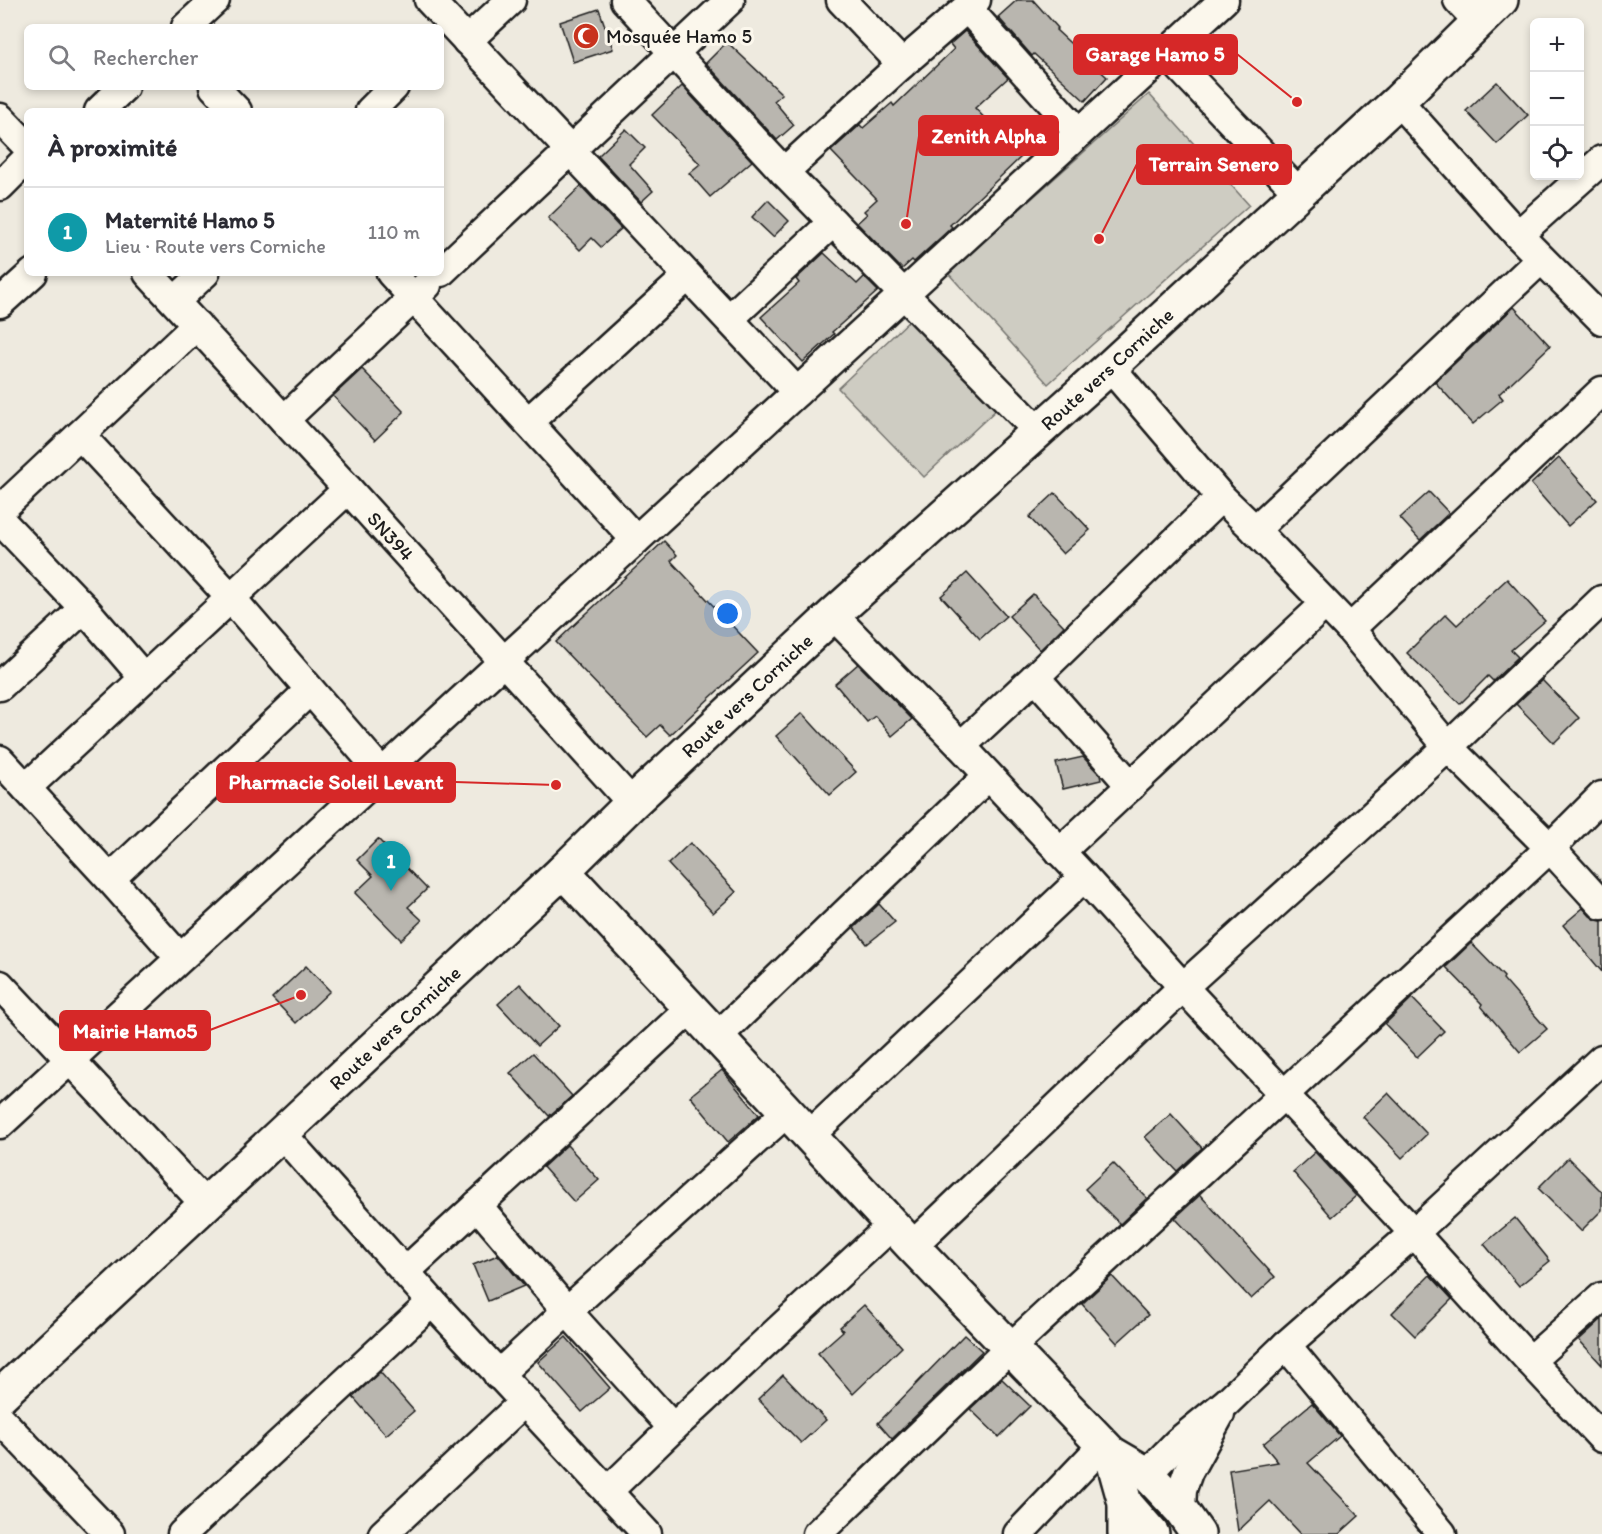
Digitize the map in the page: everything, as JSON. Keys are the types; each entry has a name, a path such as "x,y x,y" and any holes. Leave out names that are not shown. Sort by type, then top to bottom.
{"main road":[{"name":"Route vers Corniche","path":"0,1396 563,871 632,803 833,615 1110,367 1398,101 1479,7"},
{"path":"563,871 903,1235 1107,1449 1147,1474 1182,1526"},
{"path":"1107,1449 1125,1519 1152,1534"},
{"path":"1125,1519 1147,1474"}],"street":[{"path":"189,24 215,0"},
{"path":"429,0 454,35 570,150 797,392"},
{"path":"454,35 511,0"},
{"path":"625,0 784,172 1038,431"},
{"path":"444,270 730,0"},
{"path":"842,0 902,64"},
{"path":"0,1124 1224,0"},
{"path":"784,172 971,4 1079,133"},
{"path":"1166,53 1299,193"},
{"path":"102,108 121,90"},
{"path":"217,90 234,108"},
{"path":"373,108 391,90"},
{"path":"1398,101 1518,235 1602,320"},
{"path":"0,118 24,143"},
{"path":"0,186 24,162"},
{"path":"1518,235 1599,170"},
{"path":"729,319 833,222"},
{"path":"1255,530 1541,259"},
{"path":"0,303 30,276"},
{"name":"SN394","path":"151,276 348,489 632,803"},
{"path":"175,301 202,276"},
{"path":"394,276 636,540"},
{"path":"284,420 438,276"},
{"path":"528,422 688,276"},
{"path":"0,510 197,325"},
{"path":"1110,367 1221,497 1350,629 1448,747 1550,848 1602,905"},
{"path":"1350,629 1602,391"},
{"path":"80,435 231,598 382,773"},
{"path":"26,788 348,489"},
{"path":"961,746 1221,497"},
{"path":"0,520 84,608 144,678"},
{"path":"608,1491 673,1428 903,1235 1183,987 1448,747 1602,600"},
{"path":"1060,852 1325,604"},
{"path":"0,686 84,608"},
{"path":"833,615 961,746 1084,877 1183,987 1602,1438"},
{"path":"1035,677 1131,786"},
{"path":"110,879 310,690"},
{"path":"0,760 180,958"},
{"path":"718,1036 988,776"},
{"path":"817,1534 1010,1348 1550,848 1602,796"},
{"path":"810,1135 1084,877"},
{"path":"0,985 205,1204"},
{"path":"406,1271 691,1008"},
{"path":"1147,1474 1178,1442 1227,1402 1286,1345 1414,1233 1602,1059"},
{"path":"498,1374 788,1111"},
{"path":"281,1133 432,1302 608,1491 632,1529"},
{"path":"477,1205 567,1311 673,1428"},
{"path":"1530,1361 1602,1297"},
{"path":"182,1534 432,1302"},
{"path":"1286,1345 1428,1529"},
{"path":"383,1534 525,1401"},
{"path":"1182,1526 1182,1489 1188,1472 1227,1402"},
{"path":"0,1419 110,1534"},
{"path":"1017,1534 1107,1449"}],"shaded area":[{"path":"1149,94 1249,205 1048,384 948,273"},
{"path":"912,318 998,408 924,477 838,388"}],"building":[{"path":"1017,0 1033,0 1058,28 1056,30 1107,77 1085,101 1034,54 1032,56 998,17"},
{"name":"Mosquée Hamo 5","path":"599,9 613,49 573,62 560,22"},
{"path":"965,31 1008,78 975,108 1021,157 950,225 952,227 914,262 912,260 902,269 857,223 867,214 864,211 877,199 831,151 860,125 863,128 892,103 894,106 954,49 950,44"},
{"path":"727,42 782,94 774,101 794,125 777,140 706,63"},
{"path":"1497,82 1528,115 1497,144 1466,111"},
{"path":"682,86 752,161 710,197 689,173 700,164 652,115"},
{"path":"626,129 645,148 629,164 653,191 641,202 598,156"},
{"path":"581,186 621,229 601,247 592,238 580,250 548,218"},
{"path":"768,200 789,221 773,237 752,217"},
{"path":"824,253 857,284 864,277 878,291 832,332 834,334 803,362 761,317 799,283 796,279"},
{"path":"1514,307 1550,346 1499,394 1503,399 1473,424 1435,382"},
{"path":"362,369 404,412 375,440 333,396"},
{"path":"1559,458 1597,500 1568,526 1531,484"},
{"path":"1429,492 1449,513 1420,540 1400,518"},
{"path":"1055,493 1090,530 1063,554 1029,517"},
{"path":"664,541 677,555 671,561 758,653 670,735 660,725 647,737 556,642"},
{"path":"967,573 1006,616 980,639 941,596"},
{"path":"1507,579 1545,621 1511,650 1518,657 1493,681 1488,676 1460,704 1407,653 1446,614 1457,625"},
{"path":"1033,594 1064,626 1040,650 1009,616"},
{"path":"858,664 912,719 892,736 875,716 867,722 835,684"},
{"path":"1542,680 1579,718 1554,743 1516,704"},
{"path":"802,713 856,772 830,795 776,736"},
{"path":"1083,757 1100,775 1101,780 1063,789 1056,763"},
{"path":"378,839 427,889 408,907 422,920 401,940 355,893 373,876 357,860"},
{"path":"690,843 736,892 713,913 668,864"},
{"path":"879,904 895,922 867,944 854,928"},
{"path":"1583,908 1590,916 1602,921 1602,972 1563,925"},
{"path":"1471,943 1504,977 1503,979 1547,1029 1520,1052 1481,1006 1482,1004 1446,967"},
{"path":"306,966 330,991 296,1023 272,998"},
{"path":"520,984 559,1026 537,1046 498,1004"},
{"path":"1412,998 1444,1031 1417,1057 1385,1024"},
{"path":"533,1053 572,1096 549,1116 510,1073"},
{"path":"722,1070 759,1115 728,1142 690,1096"},
{"path":"1388,1093 1427,1134 1402,1158 1363,1117"},
{"path":"1171,1114 1202,1148 1177,1171 1145,1137"},
{"path":"567,1145 599,1180 574,1202 543,1167"},
{"path":"1315,1152 1356,1196 1332,1217 1293,1172"},
{"path":"1568,1158 1602,1192 1602,1210 1581,1231 1538,1188"},
{"path":"1113,1163 1147,1198 1120,1224 1085,1189"},
{"path":"1200,1195 1275,1277 1251,1299 1175,1218"},
{"path":"1515,1218 1550,1261 1519,1286 1484,1244"},
{"path":"498,1255 524,1286 488,1301 473,1265"},
{"path":"1430,1275 1452,1299 1415,1336 1392,1313"},
{"path":"1112,1276 1148,1315 1117,1343 1082,1304"},
{"path":"864,1305 902,1347 853,1394 818,1353 843,1331 840,1327"},
{"path":"1602,1319 1602,1365 1579,1340"},
{"path":"964,1335 982,1351 892,1439 878,1423"},
{"path":"566,1337 610,1388 582,1412 538,1362"},
{"path":"380,1372 414,1411 386,1435 353,1397"},
{"path":"783,1375 826,1420 801,1443 758,1399"},
{"path":"1002,1379 1030,1406 999,1437 970,1409"},
{"path":"1312,1403 1340,1436 1308,1463 1359,1516 1339,1534 1301,1534 1270,1501 1238,1531 1229,1470 1278,1462 1263,1444"}],"place":[{"name":"Mosquée Hamo 5","path":"586,36"},
{"name":"Garage Hamo 5","path":"1297,102"},
{"name":"Zenith Alpha","path":"906,224"},
{"name":"Terrain Senero","path":"1099,239"},
{"name":"Pharmacie Soleil Levant","path":"556,785"},
{"name":"Maternité Hamo 5","path":"391,891"},
{"name":"Mairie Hamo5","path":"301,995"}]}
